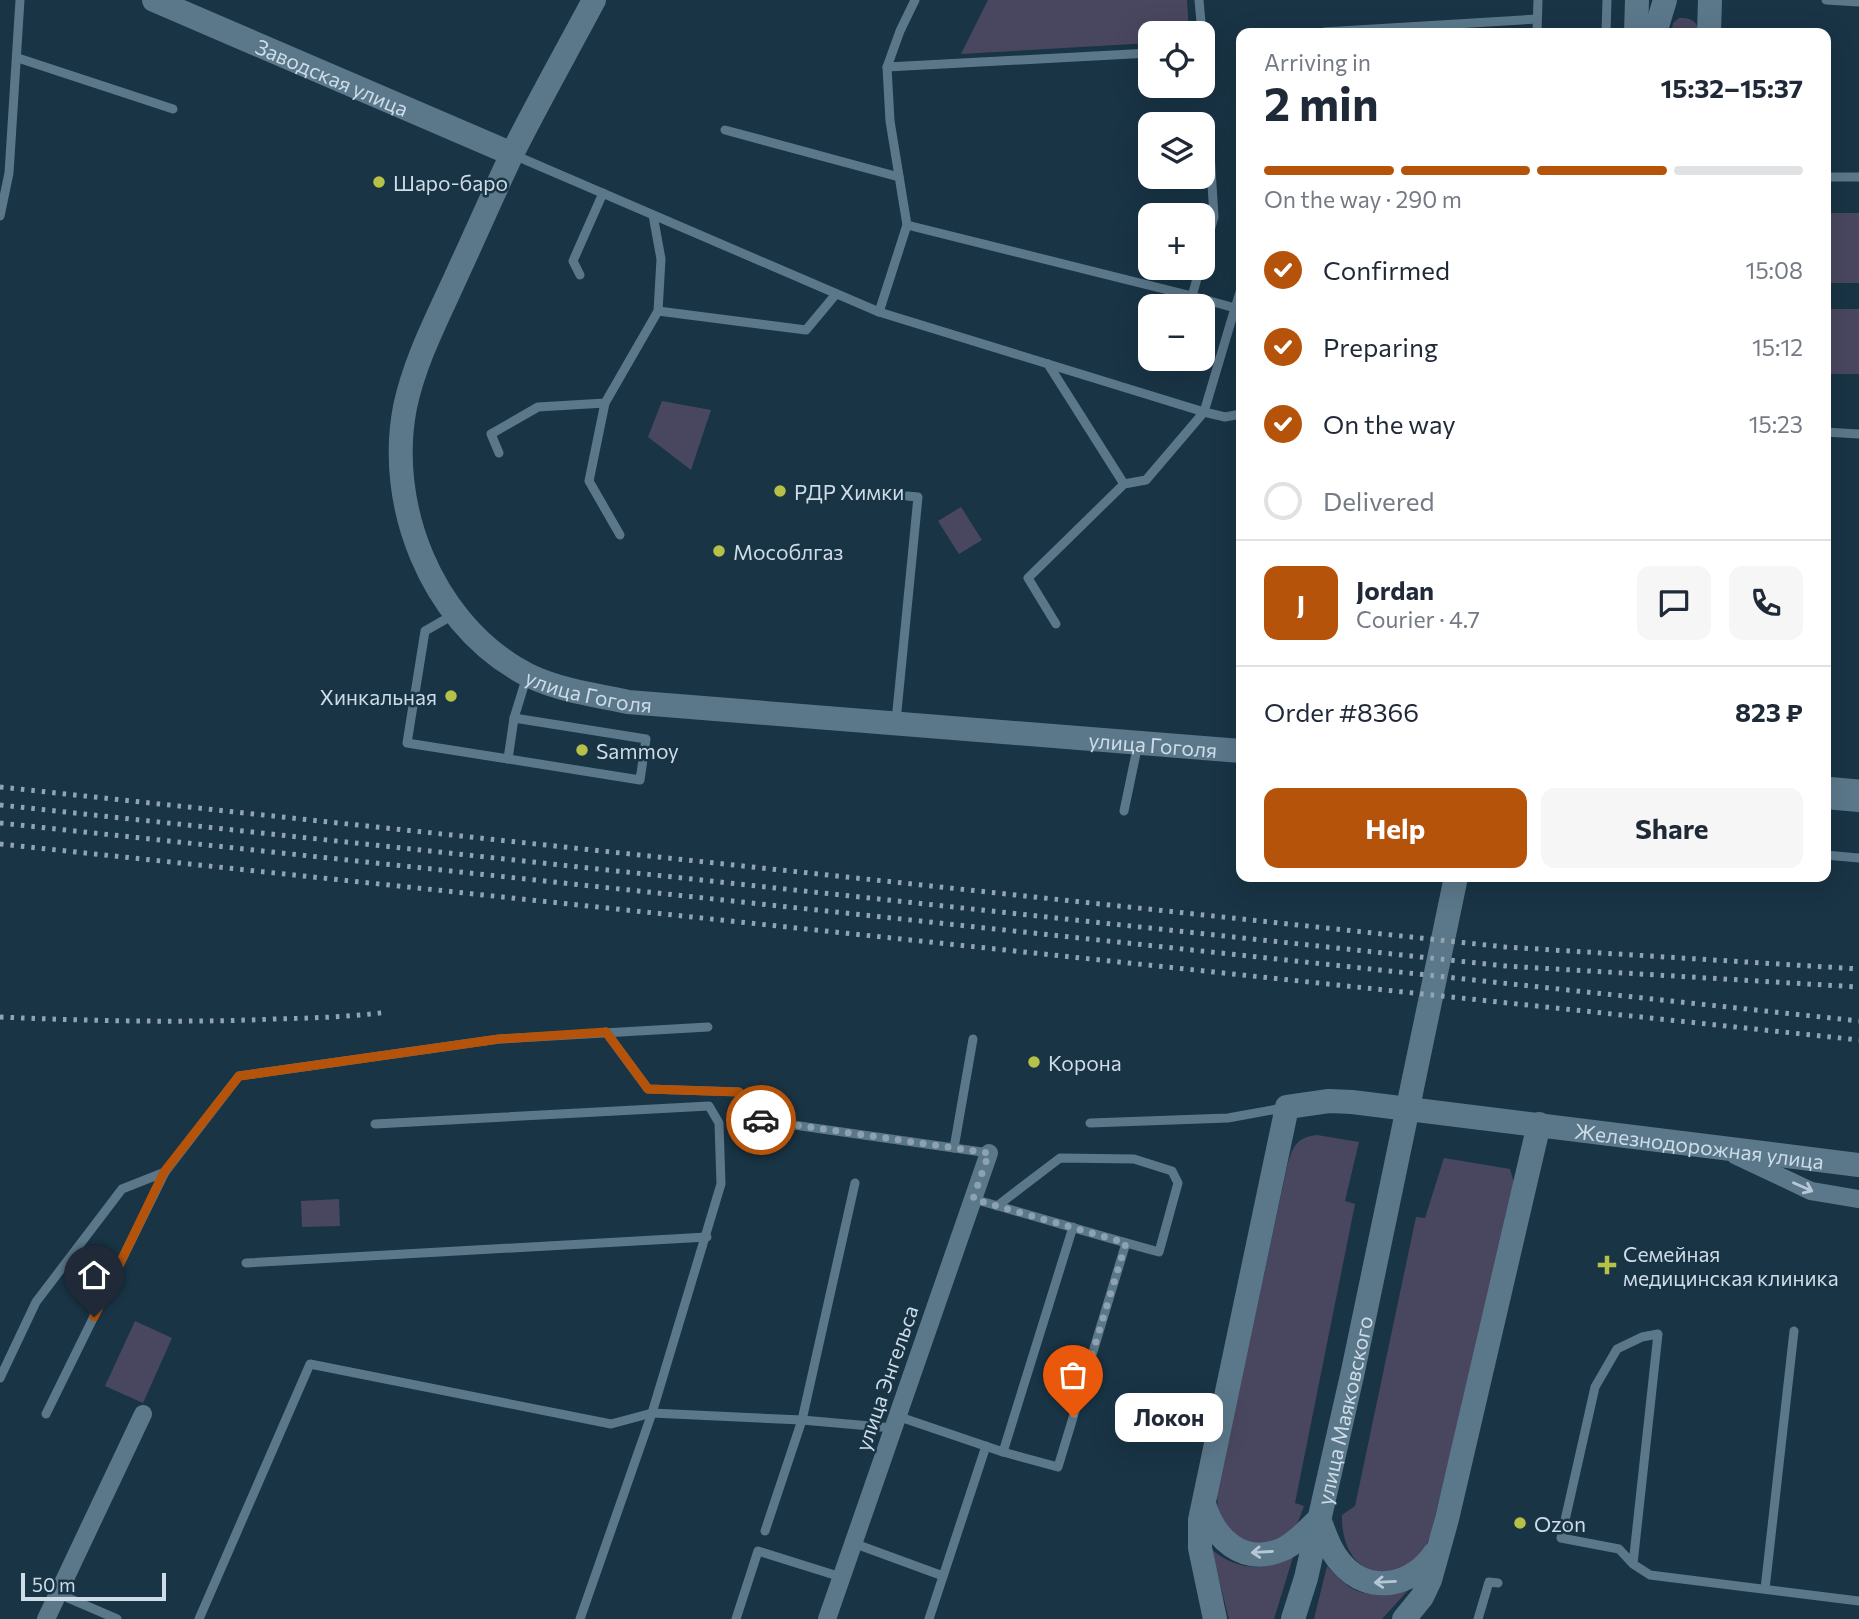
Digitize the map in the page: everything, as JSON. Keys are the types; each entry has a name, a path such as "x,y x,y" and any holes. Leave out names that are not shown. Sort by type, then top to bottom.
{"street":[{"name":"Заводская улица","path":"154,0 512,154"},
{"name":"улица Гоголя","path":"594,0 512,154 417,362 402,427 402,478 418,548 433,581 454,614 494,653 528,675 568,689 628,702 1236,751"},
{"path":"1636,28 1637,0"},
{"path":"1657,28 1665,0"},
{"path":"1709,28 1710,0"},
{"path":"1831,798 1859,800"},
{"name":"улица Маяковского","path":"1293,1619 1306,1578 1456,882"},
{"name":"Железнодорожная улица","path":"1287,1107 1329,1101 1352,1102 1852,1162"},
{"path":"1215,1619 1200,1548 1200,1520 1287,1107"},
{"path":"1404,1619 1422,1597 1430,1580 1447,1519 1539,1124"},
{"path":"1720,1147 1811,1191 1859,1199"},
{"name":"улица Энгельса","path":"827,1619 989,1153"},
{"path":"46,1619 143,1414"},
{"path":"1203,1501 1209,1521 1217,1534 1231,1546 1247,1553 1263,1555 1280,1550 1293,1543 1319,1519 1330,1547 1340,1562 1352,1574 1366,1581 1382,1584 1413,1576 1427,1564 1439,1546"}],"lane":[{"path":"0,216 18,58 20,0"},
{"path":"879,312 907,225 890,121 887,67 915,0"},
{"path":"1199,0 1201,21"},
{"path":"1537,28 1538,0"},
{"path":"1606,0 1606,28"},
{"path":"1826,0 1859,2"},
{"path":"1390,28 1537,19"},
{"path":"887,67 1138,54"},
{"path":"18,58 173,109"},
{"path":"725,130 899,177"},
{"path":"512,154 879,312 1204,412 1225,417 1236,415"},
{"path":"1831,177 1859,177"},
{"path":"580,275 573,261 603,193"},
{"path":"620,535 589,481 606,403 658,311 661,259 653,215"},
{"path":"907,225 1184,294"},
{"path":"658,311 806,330 836,293"},
{"path":"1215,302 1235,308"},
{"path":"1056,624 1028,578 1124,484 1146,480 1204,412 1236,305"},
{"path":"1048,364 1124,484"},
{"path":"499,453 491,434 538,407 606,403"},
{"path":"1831,432 1859,434"},
{"path":"896,723 918,497 907,496"},
{"path":"454,614 425,631 407,743 640,780 646,739 514,718"},
{"path":"508,759 514,718 528,675"},
{"path":"1124,811 1138,743"},
{"path":"1831,781 1859,783"},
{"path":"1831,856 1859,858"},
{"path":"46,1414 164,1172 239,1076 499,1039 708,1027"},
{"path":"606,1032 648,1089 739,1092 760,1120 989,1153"},
{"path":"954,1148 973,1039"},
{"path":"375,1124 709,1106 719,1123 721,1184 707,1237 652,1413 580,1619"},
{"path":"1090,1123 1228,1118 1287,1107"},
{"path":"973,1199 997,1206 1073,1227 1126,1243 1159,1251 1178,1183 1172,1171 1133,1159 1060,1158 997,1206"},
{"path":"0,1378 36,1302 122,1189 164,1172"},
{"path":"765,1531 802,1420 855,1183"},
{"path":"1003,1452 1073,1227"},
{"path":"246,1263 707,1237"},
{"path":"200,1619 310,1364 611,1424 652,1413 895,1422 1058,1467 1126,1243"},
{"path":"1765,1589 1794,1331"},
{"path":"1633,1564 1658,1334 1642,1337 1617,1349 1595,1387 1562,1538 1619,1549 1633,1564 1650,1575 1859,1601"},
{"path":"929,1619 986,1446"},
{"path":"853,1543 943,1576"},
{"path":"736,1619 758,1552 841,1577"},
{"path":"1478,1619 1489,1581 1498,1583"},
{"path":"59,1594 117,1619"}],"shaded area":[{"path":"988,0 1187,0 1188,21 1138,21 1138,44 961,54"},
{"path":"1679,18 1687,19 1693,21 1698,28 1672,28"},
{"path":"1831,213 1859,213 1859,283 1831,283"},
{"path":"1831,309 1859,309 1859,374 1831,374"},
{"path":"662,401 711,410 691,470 648,437"},
{"path":"961,507 982,540 959,554 938,521"},
{"path":"1317,1135 1359,1142 1345,1201 1355,1204 1295,1503 1304,1506 1291,1533 1263,1546 1236,1539 1218,1514 1217,1493 1289,1160 1300,1141"},
{"path":"1444,1158 1510,1169 1514,1183 1513,1198 1429,1538 1412,1565 1401,1570 1379,1572 1368,1569 1353,1556 1344,1537 1342,1515 1355,1506 1416,1217 1425,1218"},
{"path":"339,1199 340,1226 302,1227 301,1201"},
{"path":"135,1321 172,1338 143,1403 105,1386"},
{"path":"1211,1549 1231,1562 1251,1566 1272,1565 1293,1557 1274,1619 1229,1619"},
{"path":"1327,1566 1347,1585 1365,1593 1386,1593 1412,1586 1382,1619 1314,1619"}],"railway":[{"path":"0,787 1505,947 1859,969"},
{"path":"0,805 1505,966 1859,987"},
{"path":"0,823 1859,1021"},
{"path":"0,844 1859,1040"},
{"path":"0,1017 206,1021 332,1017 388,1012"}],"way so far":[{"path":"761,1120 989,1153 973,1199 1126,1243 1073,1417"}],"place":[{"name":"Шаро-баро","path":"379,182"},
{"name":"РДР Химки","path":"780,491"},
{"name":"Мособлгаз","path":"719,551"},
{"name":"Хинкальная","path":"451,696"},
{"name":"Sammoy","path":"582,750"},
{"name":"Корона","path":"1034,1062"},
{"name":"Семейная медицинская клиника","path":"1607,1265"},
{"name":"Локон","path":"1073,1417"},
{"name":"Ozon","path":"1520,1523"}],"route":[{"path":"94,1317 164,1172 239,1076 499,1039 606,1032 648,1089 739,1092 761,1120"}]}
